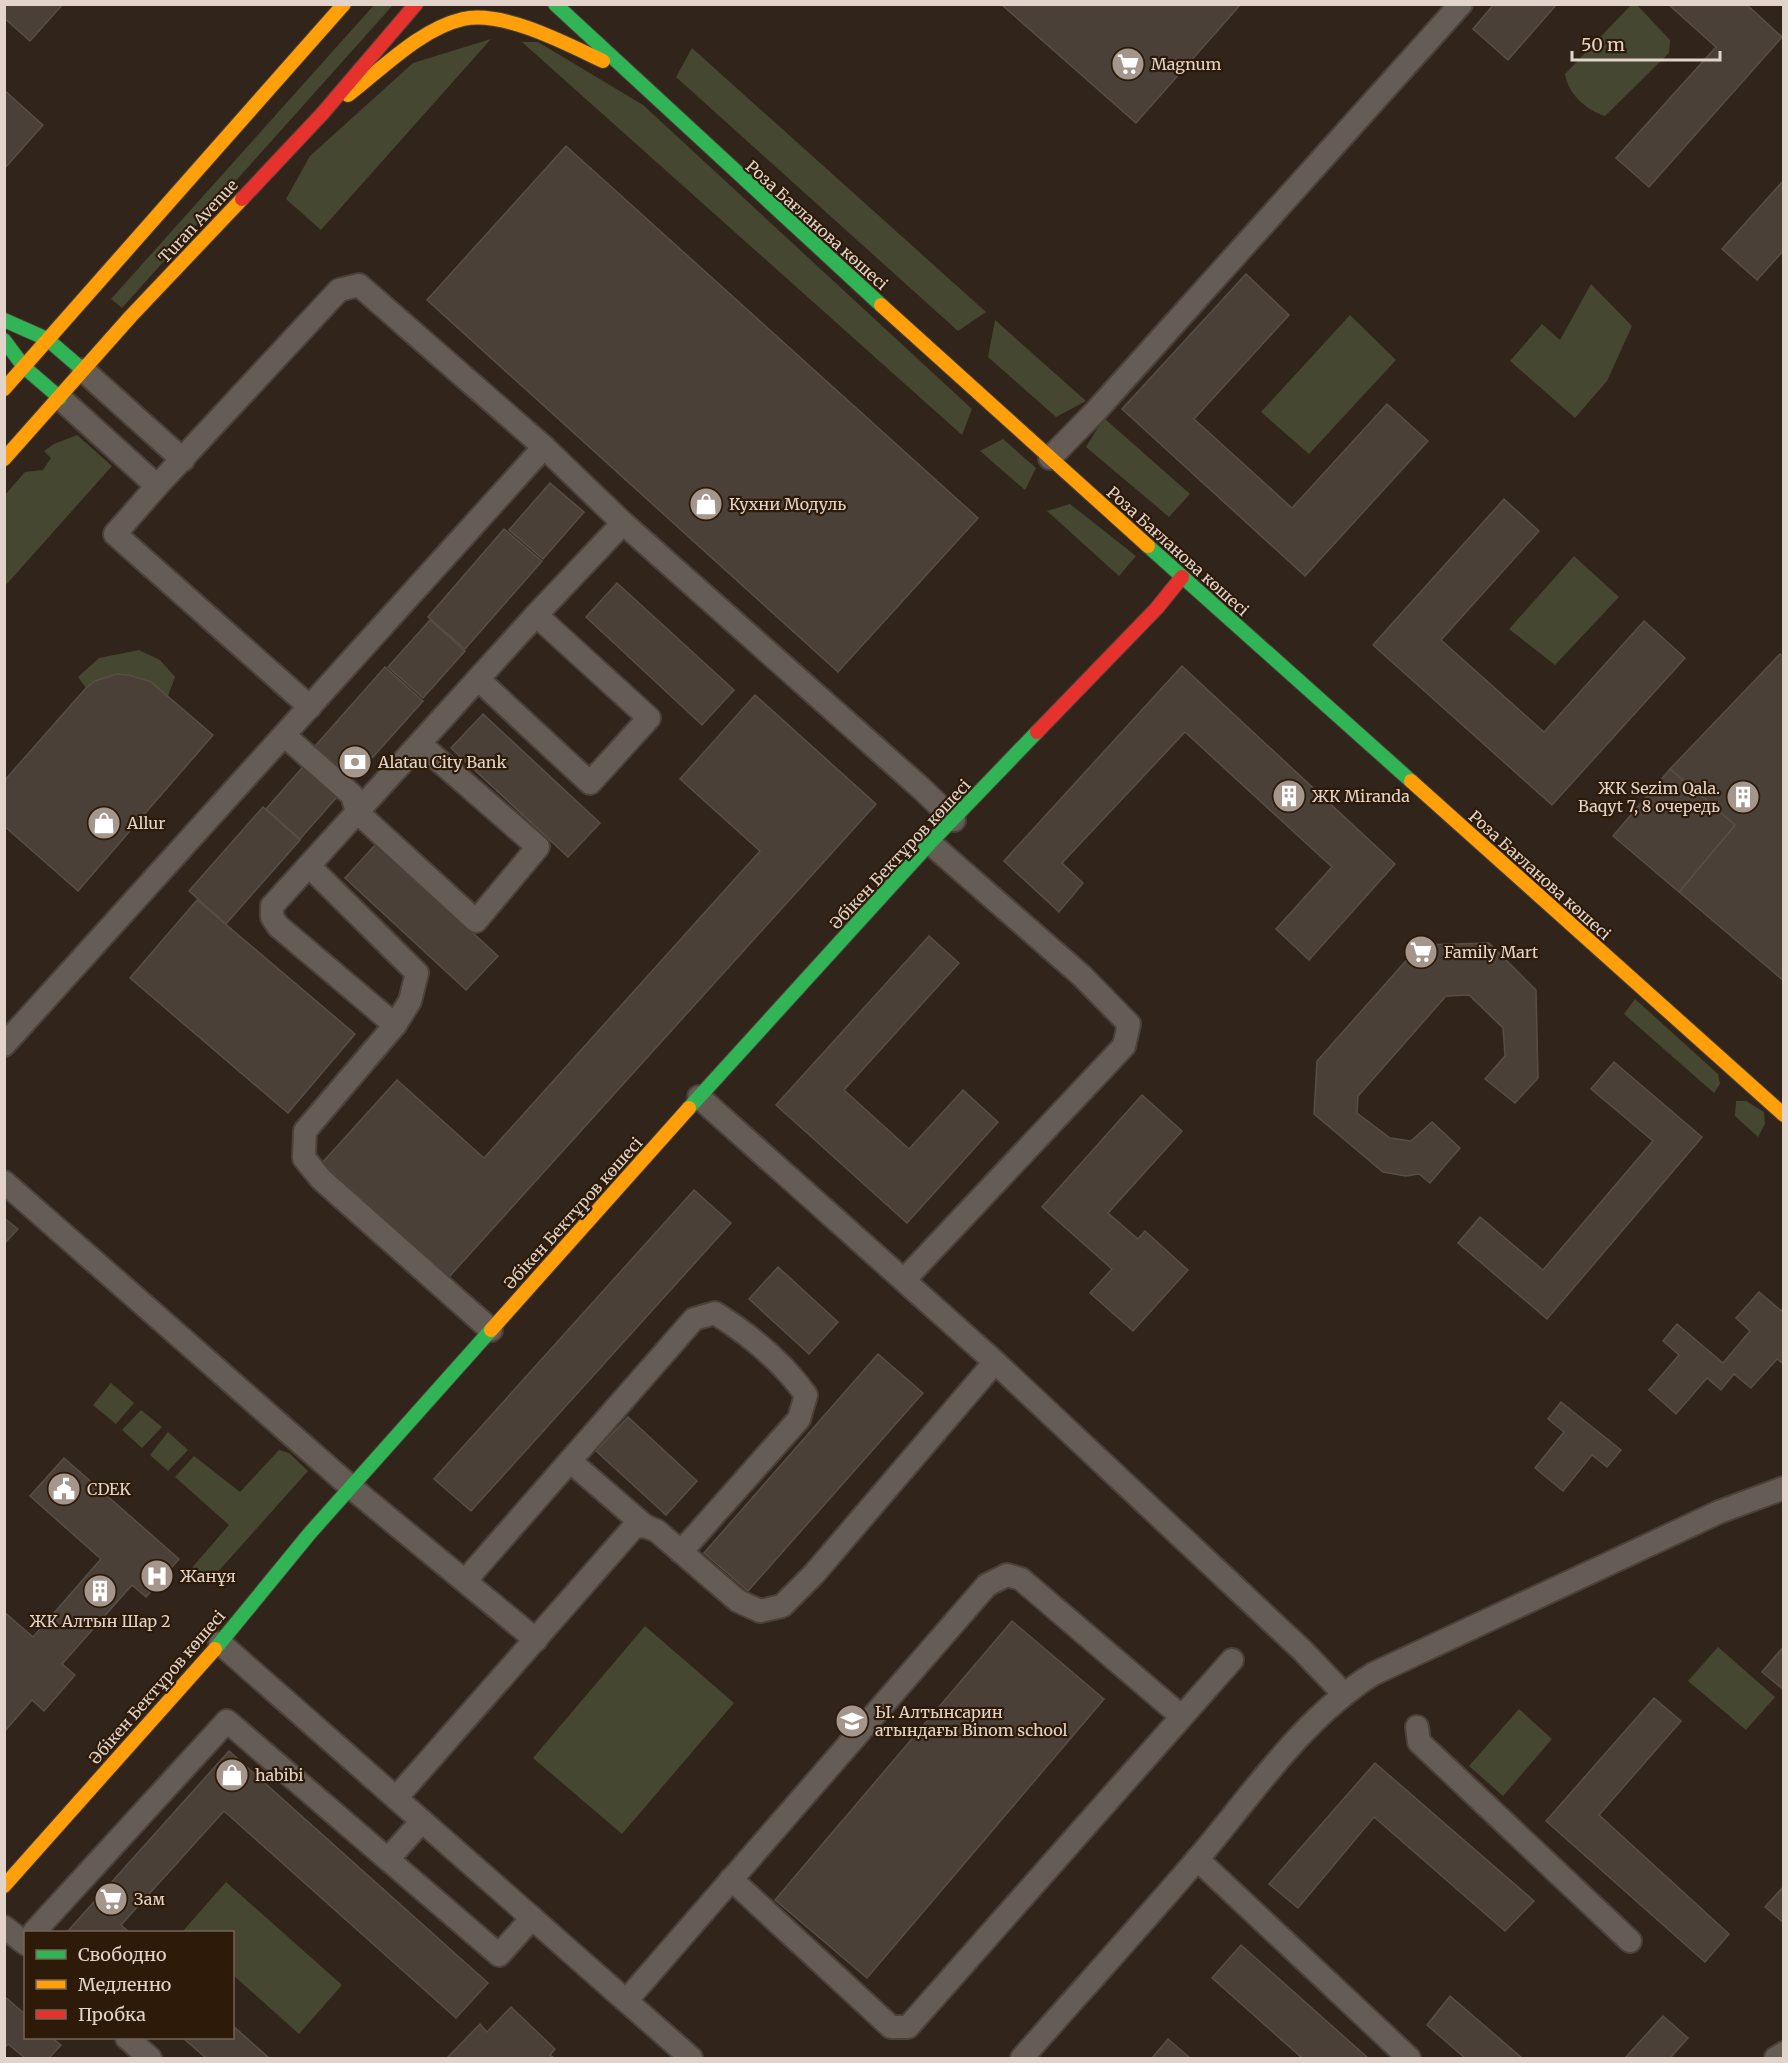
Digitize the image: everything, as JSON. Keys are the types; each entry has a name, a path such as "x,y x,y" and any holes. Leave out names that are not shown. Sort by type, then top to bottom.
{"street":[{"path":"4,389 344,4"},
{"name":"Turan Avenue","path":"4,459 60,398 82,370 322,114 416,4"},
{"name":"Роза Бағланова көшесі","path":"555,4 625,72 1050,458 1784,1115"},
{"path":"1050,458 1096,411 1461,4"},
{"path":"587,14 625,72"},
{"path":"322,114 420,41 465,19 503,21 582,50 625,72"},
{"path":"310,707 115,534 339,290 359,285 544,447 623,523 954,820"},
{"path":"4,320 47,339 183,460"},
{"path":"4,340 24,367 157,486"},
{"path":"4,1045 544,447"},
{"path":"395,1025 278,926 272,917 272,906 536,615 623,523"},
{"name":"Әбікен Бектұров көшесі","path":"4,1886 220,1643 264,1587 699,1097 930,843 1157,608 1182,577"},
{"path":"479,680 590,783 649,718 536,615"},
{"path":"285,736 352,795 357,812 476,921 538,847 420,744"},
{"path":"904,1280 1124,1046 1129,1024 1082,976 930,843"},
{"path":"309,866 417,973 410,1001 395,1025 305,1131 303,1158 321,1179 491,1330"},
{"path":"699,1097 995,1362 1303,1651 1343,1693"},
{"path":"4,1182 352,1488 536,1640"},
{"path":"465,1581 694,1319 715,1313 742,1330 790,1373 806,1395 799,1419 681,1552"},
{"path":"570,1461 645,1526 657,1531 738,1601 760,1611 782,1606 814,1574 995,1362"},
{"path":"1022,2058 1197,1859 1318,1716 1343,1693 1373,1674 1719,1512 1784,1488"},
{"path":"396,1798 536,1640 622,1538 634,1527 645,1526"},
{"path":"626,2001 987,1586 1007,1575 1021,1579 1181,1716"},
{"path":"220,1643 691,2058"},
{"path":"731,1880 891,2027 908,2027 1232,1660"},
{"path":"36,1931 227,1721 499,1955 532,1918"},
{"path":"1417,1727 1419,1742 1630,1941"},
{"path":"388,1859 422,1821"},
{"path":"1197,1859 1409,2058"},
{"path":"4,1927 24,1939"},
{"path":"129,2039 150,2058"},
{"path":"1776,2058 1784,2053"}],"green space":[{"path":"374,5 393,5 122,308 111,299"},
{"path":"1631,5 1637,5 1670,40 1669,53 1605,116 1591,110 1579,100 1570,88 1565,74"},
{"path":"491,39 321,230 286,199 310,156 413,63"},
{"path":"522,42 538,42 643,105 972,409 962,435"},
{"path":"692,48 986,312 958,331 676,77"},
{"path":"1591,284 1632,326 1607,381 1575,418 1510,361 1542,324 1560,340"},
{"path":"1350,315 1396,360 1309,454 1261,412"},
{"path":"995,320 1086,401 1056,417 988,357"},
{"path":"1104,418 1190,494 1169,517 1086,447"},
{"path":"77,435 112,466 5,586 5,495 25,472 43,470 51,458 44,451 54,444"},
{"path":"1003,439 1036,468 1025,490 980,451"},
{"path":"1070,504 1136,556 1119,576 1047,511"},
{"path":"1574,556 1619,597 1555,665 1509,629"},
{"path":"139,650 160,660 175,677 168,696 149,682 138,678 118,675 107,677 86,688 78,677 99,658"},
{"path":"1635,999 1718,1074 1720,1084 1714,1093 1624,1014"},
{"path":"1736,1101 1746,1101 1764,1112 1765,1124 1758,1137 1735,1116"},
{"path":"111,1383 134,1403 116,1424 93,1405"},
{"path":"141,1410 162,1427 142,1448 122,1430"},
{"path":"168,1432 188,1450 168,1471 150,1455"},
{"path":"279,1450 289,1453 308,1471 207,1584 190,1570 229,1525 175,1477 194,1456 240,1492"},
{"path":"645,1626 734,1703 622,1834 533,1758"},
{"path":"1718,1647 1775,1697 1746,1730 1688,1681"},
{"path":"1519,1709 1552,1739 1503,1796 1469,1766"},
{"path":"226,1882 342,1985 299,2034 234,1976 234,1931 183,1931"}],"building":[{"path":"4,4 63,4 30,41 4,18"},
{"name":"Magnum","path":"1001,4 1241,4 1136,123"},
{"path":"1494,4 1557,4 1508,60 1473,29"},
{"path":"1668,4 1746,4 1782,37 1649,187 1616,158 1716,47"},
{"path":"4,90 43,125 4,169"},
{"path":"566,146 978,518 838,672 427,300"},
{"path":"1784,180 1784,250 1757,280 1722,249"},
{"path":"1246,274 1289,315 1194,419 1292,508 1387,404 1428,441 1305,576 1122,409"},
{"path":"550,483 584,512 543,559 509,530"},
{"path":"1504,499 1539,531 1441,640 1544,732 1644,621 1685,658 1552,805 1373,645"},
{"path":"504,529 542,561 465,649 428,617"},
{"path":"617,583 734,690 702,725 586,617"},
{"path":"430,620 465,651 423,698 388,667"},
{"name":"ЖК Sezim Qala. Baqyt 7, 8 очередь","path":"1780,654 1784,657 1784,981 1679,892 1735,825 1670,769"},
{"name":"ЖК Miranda","path":"1182,666 1395,864 1309,960 1276,929 1332,867 1185,732 1062,863 1083,883 1059,912 1004,861"},
{"path":"385,667 423,701 347,786 309,753"},
{"path":"117,674 151,682 213,735 78,891 4,826 4,781 86,688 95,681"},
{"path":"755,695 876,804 449,1277 322,1163 397,1080 484,1158 760,851 680,779"},
{"path":"483,714 600,823 568,857 451,748"},
{"path":"309,760 343,790 300,839 266,809"},
{"path":"1670,769 1735,825 1679,892 1613,836"},
{"path":"263,807 300,840 226,924 189,891"},
{"path":"376,844 498,956 466,990 345,878"},
{"path":"197,900 355,1034 288,1113 130,978"},
{"path":"929,936 959,963 844,1090 909,1149 963,1090 998,1122 907,1223 776,1105"},
{"path":"1489,943 1536,990 1538,1078 1515,1103 1485,1079 1505,1056 1503,1028 1469,995 1446,996 1358,1096 1357,1113 1390,1138 1411,1141 1432,1122 1460,1148 1430,1183 1419,1174 1406,1176 1383,1172 1314,1114 1317,1061 1420,945"},
{"path":"1614,1062 1702,1137 1547,1319 1458,1243 1480,1217 1543,1270 1653,1141 1591,1089"},
{"path":"1142,1095 1182,1131 1108,1213 1138,1239 1145,1231 1188,1270 1133,1331 1090,1293 1112,1269 1042,1207"},
{"path":"694,1190 731,1223 471,1511 434,1479"},
{"path":"4,1218 18,1229 4,1244"},
{"path":"778,1267 838,1322 809,1354 749,1299"},
{"path":"1759,1292 1784,1313 1784,1364 1777,1359 1751,1388 1734,1374 1721,1390 1707,1378 1676,1414 1649,1390 1679,1355 1663,1341 1677,1324 1723,1363 1750,1331 1736,1318"},
{"path":"878,1354 923,1393 748,1591 704,1553"},
{"path":"1561,1402 1621,1450 1607,1467 1592,1455 1563,1491 1535,1468 1564,1432 1548,1419"},
{"path":"628,1417 697,1481 666,1515 596,1451"},
{"name":"ЖК Алтын Шар 2","path":"64,1458 179,1559 146,1597 132,1585 62,1664 75,1675 44,1711 32,1700 4,1732 4,1612 33,1637 101,1559 30,1496"},
{"path":"1012,1621 1104,1699 867,1978 775,1900"},
{"path":"1784,1646 1784,1690 1762,1672"},
{"path":"1654,1698 1681,1721 1599,1815 1729,1934 1705,1962 1546,1821"},
{"path":"229,1751 488,1983 456,2018 224,1811 121,1925 128,1931 68,1931"},
{"path":"1375,1763 1534,1901 1505,1931 1374,1817 1298,1908 1269,1884"},
{"path":"1784,1886 1784,1923 1765,1907"},
{"path":"1241,1945 1368,2058 1302,2058 1212,1978"},
{"path":"4,1996 24,2013 24,2039 53,2039 61,2045 49,2058 25,2058 8,2044 4,2049"},
{"path":"1450,1996 1522,2058 1465,2058 1427,2025"},
{"path":"511,2007 555,2049 550,2055 554,2058 447,2058 480,2024 487,2032"},
{"path":"1663,2016 1688,2038 1670,2058 1625,2058"},
{"path":"234,2027 269,2058 206,2058 184,2039 234,2039"},
{"path":"1168,2039 1190,2058 1152,2058"}],"traffic: fast":[{"path":"555,4 881,305"},
{"path":"4,320 47,339 83,370"},
{"path":"4,340 24,367 60,398"},
{"path":"1148,546 1411,781"},
{"path":"689,1108 930,843 1037,732"},
{"path":"215,1649 310,1533 491,1330"}],"traffic: slow":[{"path":"4,389 344,4"},
{"path":"348,95 388,62 432,31 463,19 497,19 515,24 534,30 603,61"},
{"path":"4,459 131,316 242,199"},
{"path":"881,305 1148,546"},
{"path":"1411,781 1784,1115"},
{"path":"491,1330 689,1108"},
{"path":"4,1886 215,1649"}],"traffic: jam":[{"path":"242,199 322,114 416,4"},
{"path":"1037,732 1157,608 1182,577"}],"place":[{"name":"Magnum","path":"1128,64"},
{"name":"Кухни Модуль","path":"706,504"},
{"name":"Alatau City Bank","path":"355,762"},
{"name":"ЖК Miranda","path":"1289,796"},
{"name":"ЖК Sezim Qala. Baqyt 7, 8 очередь","path":"1743,797"},
{"name":"Allur","path":"104,823"},
{"name":"Family Mart","path":"1421,952"},
{"name":"CDEK","path":"64,1489"},
{"name":"Жанұя","path":"157,1576"},
{"name":"ЖК Алтын Шар 2","path":"100,1591"},
{"name":"Ы. Алтынсарин атындағы Binom school","path":"852,1721"},
{"name":"habibi","path":"232,1775"},
{"name":"Зам","path":"111,1899"}]}
